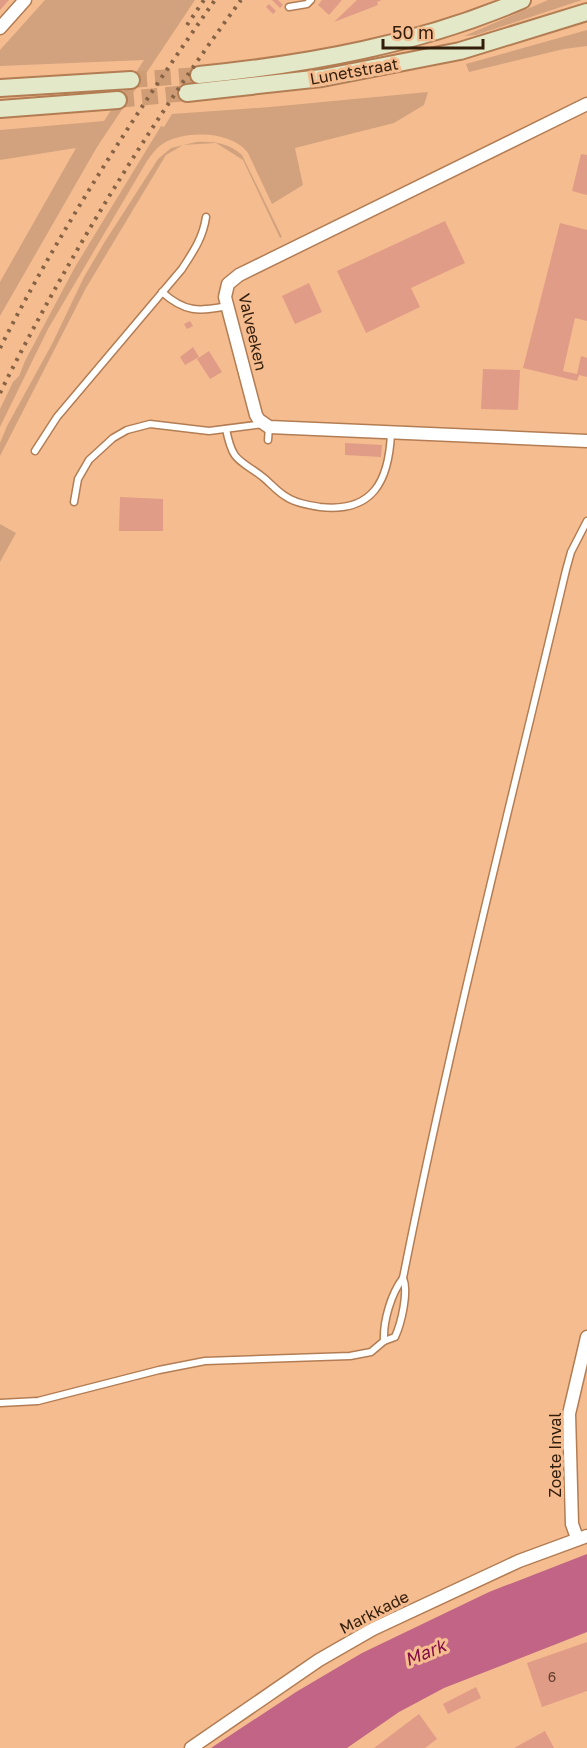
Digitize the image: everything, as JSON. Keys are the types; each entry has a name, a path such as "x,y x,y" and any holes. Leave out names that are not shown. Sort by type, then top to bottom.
{"main road":[{"name":"Lunetstraat","path":"199,75 284,66 364,51 415,38 522,0"},
{"name":"Lunetstraat","path":"187,93 322,78 460,51 587,12"},
{"path":"0,88 131,80"},
{"path":"0,109 118,100"}],"street":[{"path":"0,28 25,0"},
{"name":"Valveeken","path":"266,425 256,415 225,297 228,284 239,275 587,104"},
{"path":"266,425 587,441"},
{"name":"Zoete Inval","path":"582,1537 572,1524 570,1414 587,1337"},
{"name":"Markkade","path":"191,1748 319,1660 373,1629 519,1561 582,1537"}],"lane":[{"path":"289,7 307,4 310,0"},
{"path":"35,451 57,417 196,248 204,230 206,217"},
{"path":"162,292 181,306 195,310 228,306"},
{"path":"74,502 82,470 89,460 113,438 140,425 150,424 191,430 266,425 268,440"},
{"path":"226,429 230,450 235,458 259,474 284,496 295,502 329,508 358,503 374,493 387,466 391,433"},
{"path":"384,1341 383,1333 395,1288 403,1278 466,992 566,570 571,552 587,521"},
{"path":"0,1403 38,1401 159,1370 205,1362 350,1356 371,1352 384,1341 394,1337 400,1326 406,1285 403,1278"}],"shaded area":[{"path":"45,0 195,0 97,147 0,316 0,282 76,148 0,160 0,130 104,121 144,60 0,66 0,50"},
{"path":"548,0 582,0 476,35 464,36"},
{"path":"587,30 587,46 564,49 469,72 466,64"},
{"path":"428,92 424,105 394,123 295,148 303,185 272,204 248,153 231,140 196,135 173,139 161,145 147,161 48,329 0,427 0,409 75,267 161,126 164,127 172,114"},
{"path":"196,142 215,143 215,143 184,145"},
{"path":"216,143 226,145 242,155 282,237 280,238 243,160"},
{"path":"183,145 166,155 86,288 0,456 0,443 7,426 104,243 158,159 171,148"},
{"path":"0,524 16,533 0,562"}],"water":[{"name":"Mark","path":"587,1554 587,1632 444,1688 399,1712 347,1748 211,1748 296,1692 362,1653 489,1592"}],"building":[{"path":"0,0 9,0 0,10"},
{"path":"272,0 278,0 283,5 280,8"},
{"path":"322,0 342,0 329,15 318,5"},
{"path":"357,0 382,0 377,2 378,5 334,22"},
{"path":"269,4 276,11 273,14 266,7"},
{"path":"581,154 587,155 587,195 572,191"},
{"path":"445,221 465,263 411,288 420,307 366,333 337,271"},
{"path":"560,223 587,230 587,321 575,318 563,371 577,374 581,356 587,358 587,377 579,375 577,381 523,368"},
{"path":"309,283 322,312 295,324 282,296"},
{"path":"190,321 193,326 187,329 184,324"},
{"path":"193,347 199,357 185,365 180,357"},
{"path":"209,351 222,372 210,379 197,359"},
{"path":"483,369 520,370 518,410 481,409"},
{"path":"345,443 382,445 381,457 345,455"},
{"path":"120,497 163,499 163,531 119,531"},
{"path":"587,1642 587,1691 542,1707 527,1663"},
{"path":"476,1687 481,1698 448,1714 443,1704"},
{"path":"419,1714 437,1739 425,1748 374,1748"},
{"path":"545,1731 554,1748 514,1748"}],"tunnel":[{"path":"131,80 199,75"},
{"path":"118,100 187,93"}],"railway":[{"path":"187,25 204,0"},
{"path":"0,348 49,258 102,170 157,84 215,0"},
{"path":"0,393 54,291 112,191 175,94 241,0"}]}
